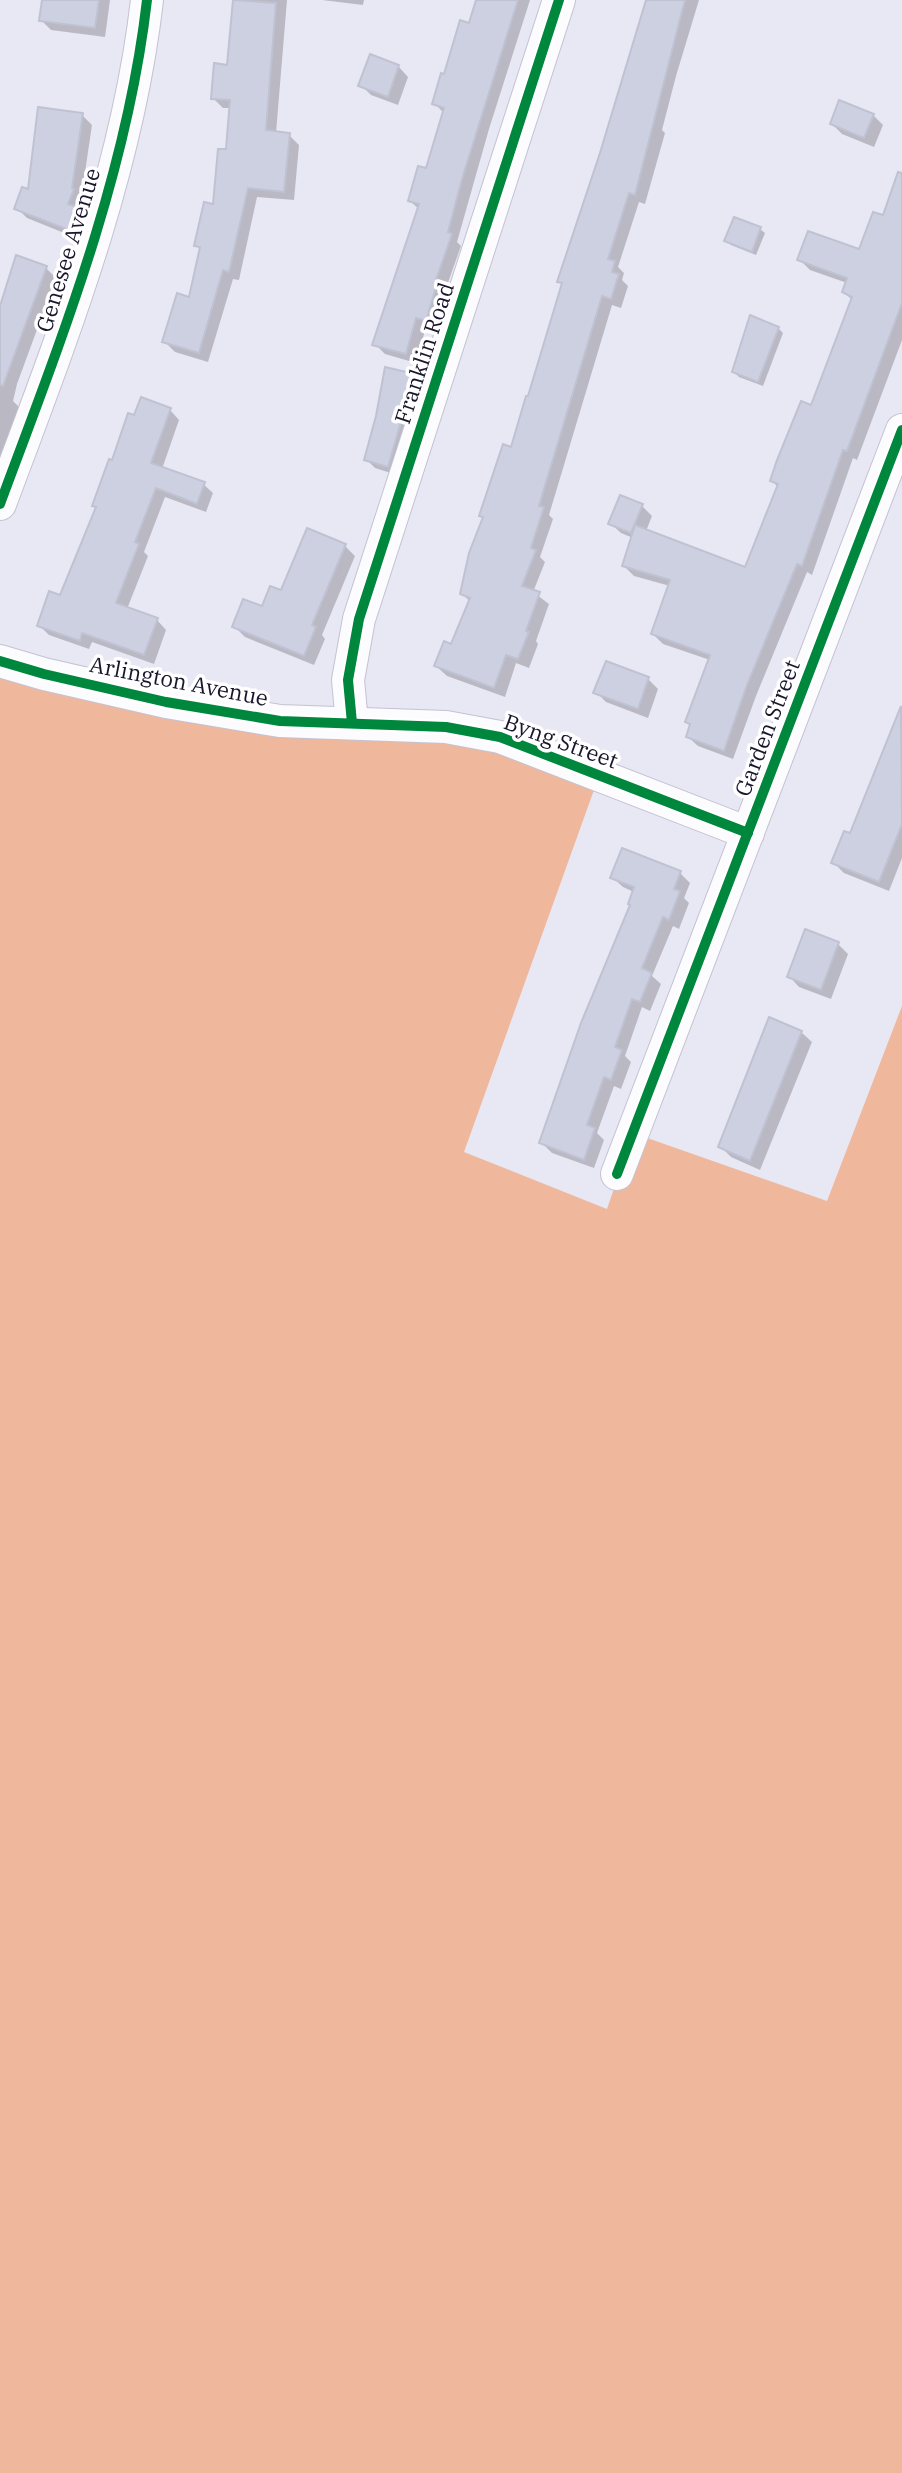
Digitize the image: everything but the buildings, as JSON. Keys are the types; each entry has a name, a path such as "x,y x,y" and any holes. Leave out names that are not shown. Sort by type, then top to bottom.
{"street":[{"name":"Genesee Avenue","path":"0,504 97,233 125,127 147,0"},
{"name":"Franklin Road","path":"352,723 348,680 359,619 559,0"},
{"name":"Garden Street","path":"617,1174 902,430"},
{"name":"Arlington Avenue","path":"0,661 166,702 280,721 352,723"},
{"name":"Byng Street","path":"352,723 446,727 500,737 748,833"}],"shaded area":[{"path":"0,661 44,674 446,727 599,776 464,1152 607,1209 633,1133 827,1201 902,1006 902,2473 0,2473"}],"cycle path":[{"path":"0,504 68,319 108,193 124,130 147,0"},
{"path":"352,723 348,680 359,619 559,0"},
{"path":"617,1174 902,430"},
{"path":"0,661 166,702 280,721 446,727 500,737 748,833"}]}
